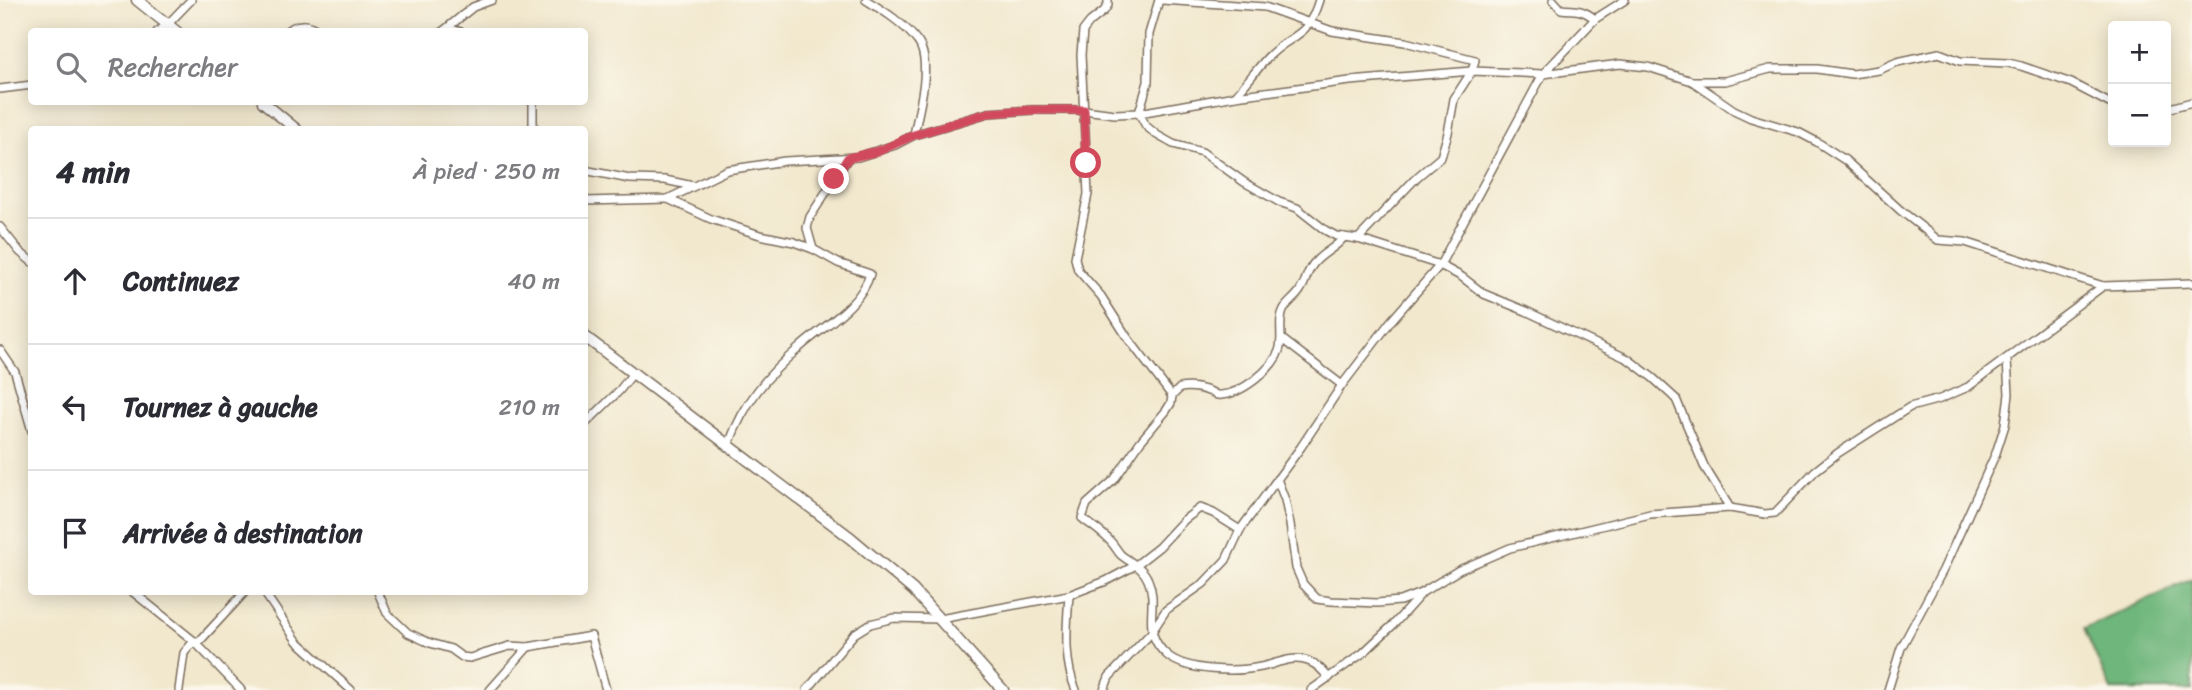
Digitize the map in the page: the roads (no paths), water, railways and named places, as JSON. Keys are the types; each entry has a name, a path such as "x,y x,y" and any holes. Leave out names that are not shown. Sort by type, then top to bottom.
{"street":[{"path":"137,0 172,28"},
{"path":"162,28 191,0"},
{"path":"447,28 473,7 492,0"},
{"path":"866,0 905,28 920,44 924,83 914,135"},
{"path":"1108,0 1104,11 1083,31 1081,55 1088,194 1076,252 1078,270 1101,296 1127,337 1172,396"},
{"path":"1358,239 1417,177 1441,157 1454,99 1472,71 1475,60 1405,42 1332,31 1265,7 1160,0 1149,34 1148,82 1139,113 1146,126 1173,144 1202,152 1244,182 1279,202 1297,208 1325,230 1440,265 1484,294 1628,359 1676,400 1704,466 1730,508"},
{"path":"1235,96 1267,59 1310,25 1319,0"},
{"path":"1553,0 1561,9 1577,9 1595,19"},
{"path":"1104,690 1109,677 1151,633 1166,610 1203,584 1221,566 1240,530 1301,447 1342,385 1391,321 1440,265 1543,74 1595,19 1625,0"},
{"path":"293,28 301,24 314,28"},
{"path":"1692,81 1725,81 1752,76 1770,69 1817,69 1852,74 1879,71 1897,62 1939,53 1960,61 2021,66 2071,83 2108,102"},
{"path":"588,201 668,199 715,174 745,166 785,161 848,158 879,151 914,135 988,113 1084,110 1115,114 1139,113 1235,96 1350,81 1472,71 1543,74 1620,64 1648,67 1692,81 1734,110 1798,132 1830,150 1938,240 1965,242 2103,286 2192,283"},
{"path":"0,89 28,86"},
{"path":"2171,108 2192,102"},
{"path":"267,105 292,126"},
{"path":"533,105 533,126"},
{"path":"813,249 807,228 810,218 848,158"},
{"path":"588,171 693,186"},
{"path":"668,199 711,219 760,235 794,242 813,249 838,264 870,274 858,295 838,318 799,348 759,388 739,417 729,444"},
{"path":"0,227 28,259"},
{"path":"1329,678 1316,665 1301,659 1260,667 1221,670 1191,665 1167,655 1151,633 1152,594 1149,581 1136,565 1082,518 1091,499 1114,480 1180,388 1195,387 1219,396 1244,387 1268,369 1282,339 1281,317 1284,310 1301,290 1310,267 1344,237"},
{"path":"1277,479 1290,523 1296,568 1303,584 1317,599 1377,603 1400,601 1421,593 1459,570 1510,548 1650,513 1730,508 1775,513 1815,471 1838,453 1910,407 1940,399 1968,387 2103,286"},
{"path":"588,339 729,444 913,590 1003,690"},
{"path":"1282,339 1342,385"},
{"path":"0,350 15,372 28,417"},
{"path":"1888,690 1900,648 1943,570 1996,453 2005,425 2009,394 2007,360"},
{"path":"588,421 634,372"},
{"path":"807,690 854,634 870,624 894,618 940,620 1069,595 1106,582 1136,565 1159,547 1184,520 1200,508 1240,530"},
{"path":"1311,690 1363,653 1395,623 1421,593"},
{"path":"137,595 195,643 241,690"},
{"path":"179,690 183,657 242,595"},
{"path":"266,595 297,641 351,690"},
{"path":"380,595 387,613 408,633 451,649 461,657 510,646 528,647 591,635 606,690"},
{"path":"1069,595 1065,637 1076,690"},
{"path":"490,690 528,647"}]}
